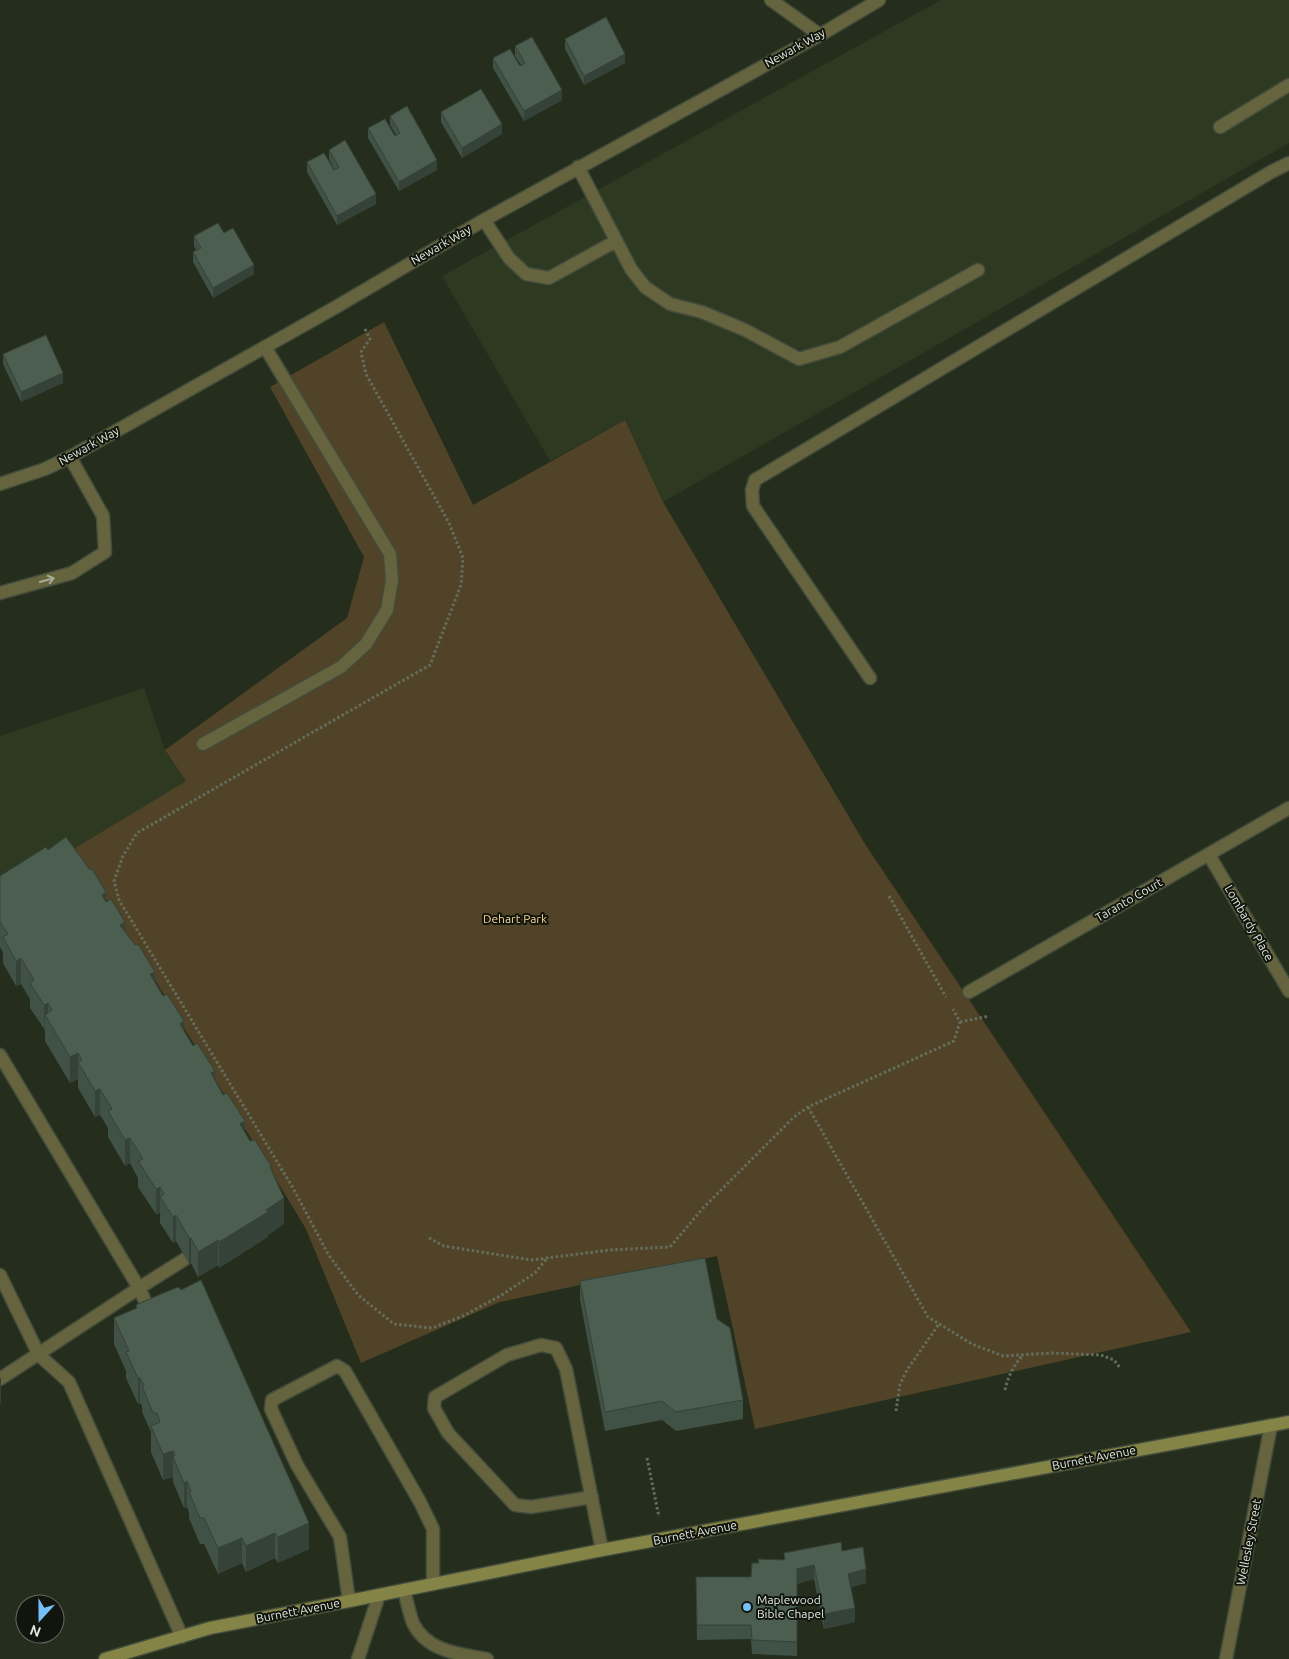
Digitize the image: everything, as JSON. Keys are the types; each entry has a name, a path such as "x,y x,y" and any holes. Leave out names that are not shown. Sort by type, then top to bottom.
{"street":[{"path":"771,0 820,35"},
{"name":"Newark Way","path":"0,484 45,469 70,457 484,220 820,35 879,0"},
{"path":"1220,127 1289,84"},
{"path":"870,678 753,506 752,490 755,480 1289,163"},
{"path":"578,167 631,269 645,287 670,304 702,312 745,330 799,359 840,347 978,270"},
{"path":"484,220 510,258 526,274 549,278 616,241"},
{"path":"203,744 341,666 366,644 387,610 392,580 390,554 265,347"},
{"path":"0,593 72,573 105,552 103,516 70,457"},
{"name":"Taranto Court","path":"969,992 1289,808"},
{"name":"Lombardy Place","path":"1209,855 1289,991"},
{"path":"0,1055 140,1288 154,1323"},
{"path":"0,1379 186,1259"},
{"path":"0,1275 39,1354 69,1382 182,1636"},
{"path":"592,1497 531,1507 515,1505 448,1433 434,1408 435,1397 508,1355 541,1344 556,1348 566,1369 592,1497 602,1550"},
{"path":"349,1601 340,1537 297,1465 270,1409 272,1400 337,1366 345,1371 420,1502 433,1529 433,1584"},
{"name":"Burnett Avenue","path":"105,1659 210,1628 602,1550 1289,1422"},
{"name":"Wellesley Street","path":"1226,1659 1271,1425"},
{"path":"404,1590 412,1622 430,1644 456,1653 487,1659"},
{"path":"358,1659 379,1595"}],"path":[{"path":"365,329 370,339 361,352 366,374 449,523 463,558 461,585 430,665 137,833 123,856 114,881 120,900 294,1188 328,1254 358,1295 394,1324 432,1328 463,1316 500,1296 535,1273 548,1257"},
{"path":"429,1238 444,1246 531,1260 610,1250 670,1248 704,1207 794,1117 808,1107 954,1041 960,1022 889,896"},
{"path":"960,1022 990,1016"},
{"path":"808,1107 928,1317 972,1344 1003,1356 1052,1353 1101,1355 1114,1360 1120,1368"},
{"path":"896,1411 900,1384 907,1370 939,1324"},
{"path":"1005,1390 1007,1379 1016,1363 1024,1354"},
{"path":"647,1458 659,1520"}],"shaded area":[{"path":"941,0 1289,0 1289,143 663,502 625,420 550,461 442,276"},
{"path":"144,688 165,750 186,781 75,848 0,890 0,736"}],"green space":[{"name":"Dehart Park","path":"384,322 473,505 625,420 663,502 865,844 1191,1332 755,1429 717,1256 500,1302 361,1363 306,1229 75,848 186,781 165,750 347,618 364,557 270,387"}],"building":[{"path":"606,17 625,54 584,76 565,39"},
{"path":"532,37 562,90 524,111 493,58 510,49 520,66 525,63 515,46"},
{"path":"481,89 502,124 462,148 441,112"},
{"path":"407,106 437,160 399,182 368,128 385,119 395,136 400,133 390,116"},
{"path":"345,140 376,194 337,216 307,162 324,153 334,170 339,167 329,150"},
{"path":"218,223 224,233 233,228 254,265 213,288 193,252 201,248 194,236"},
{"path":"46,335 63,373 21,392 3,354"},
{"path":"66,837 90,870 92,869 106,892 102,895 106,902 111,899 125,922 120,925 135,945 138,944 155,972 150,974 163,996 167,994 184,1021 180,1024 193,1046 197,1043 215,1071 211,1073 223,1095 227,1093 245,1121 240,1124 250,1141 255,1140 271,1166 284,1198 266,1210 268,1212 219,1242 218,1240 198,1252 176,1215 173,1217 160,1197 164,1194 160,1187 156,1189 138,1161 143,1159 130,1138 125,1140 108,1111 112,1109 100,1089 95,1091 78,1062 82,1060 78,1053 70,1057 45,1015 52,1010 48,1003 44,1005 30,983 34,980 21,958 16,961 3,937 8,934 0,922 0,876 46,847 48,850"},
{"path":"705,1258 717,1319 730,1328 743,1400 676,1412 662,1401 605,1412 580,1281"},
{"path":"201,1280 309,1523 278,1537 275,1533 246,1546 242,1538 218,1548 204,1518 200,1518 189,1492 191,1491 187,1481 184,1483 173,1457 175,1455 173,1451 163,1454 151,1426 160,1422 157,1413 153,1413 142,1386 144,1385 140,1378 138,1378 126,1352 129,1351 114,1318 137,1308 136,1305 154,1297 178,1287 181,1290"},
{"name":"Maplewood Bible Chapel","path":"841,1542 842,1551 863,1547 866,1569 848,1574 855,1608 824,1614 814,1565 797,1569 797,1642 752,1640 751,1625 697,1625 696,1577 751,1577 752,1563 759,1563 758,1559 785,1560 784,1553"}],"place":[{"name":"Maplewood Bible Chapel","path":"747,1607"}]}
